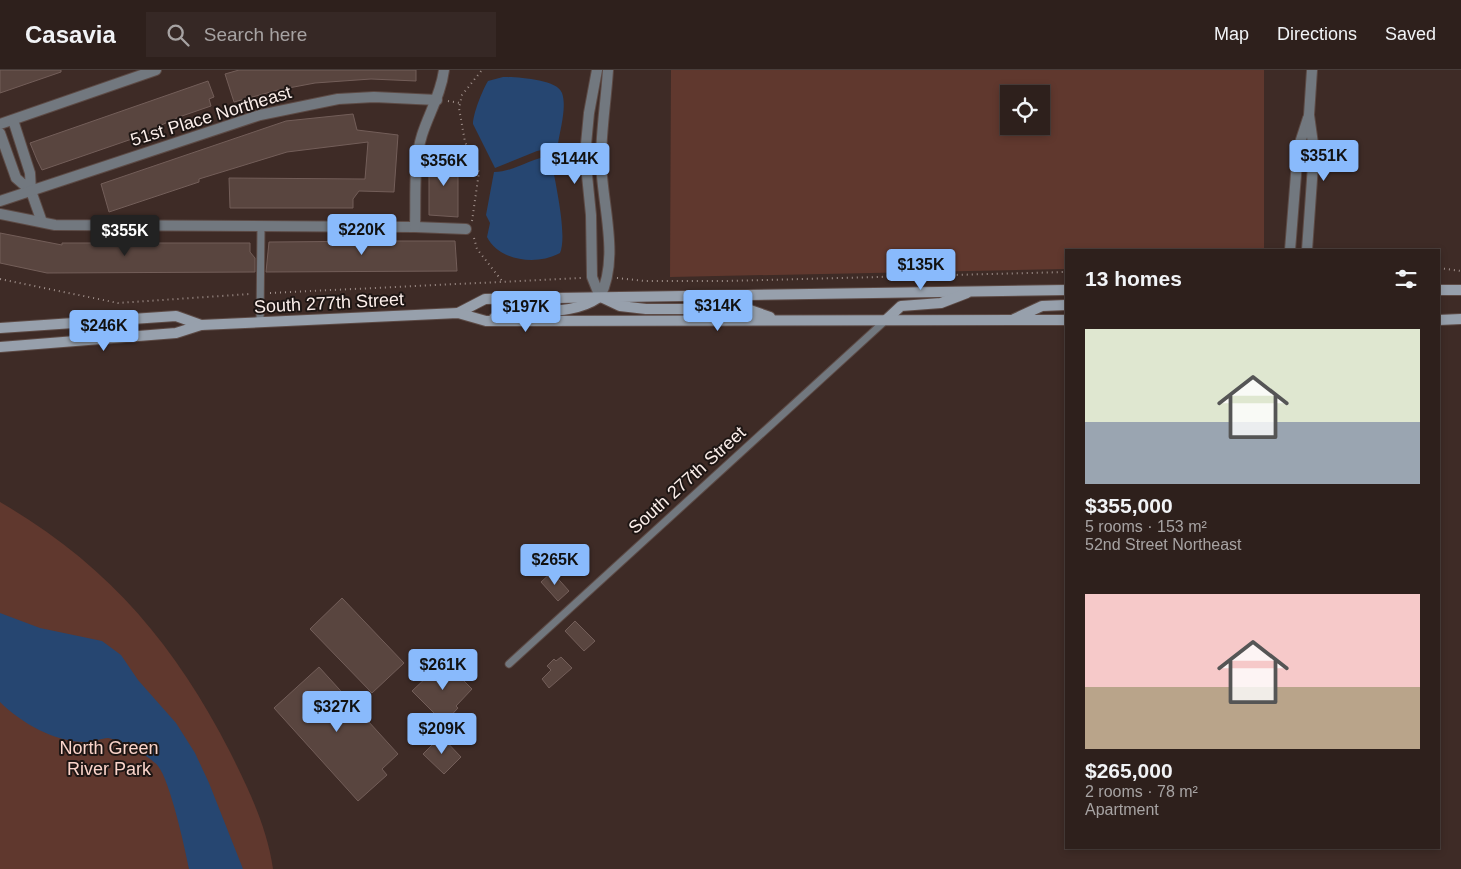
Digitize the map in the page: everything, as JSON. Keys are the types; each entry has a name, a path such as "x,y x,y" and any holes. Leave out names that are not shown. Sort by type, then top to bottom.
{"main road":[{"name":"South 277th Street","path":"458,313 485,299 1065,290"},
{"path":"1440,290 1461,290"},
{"path":"886,320 901,306 942,303 973,291"},
{"path":"486,321 508,313 579,307 590,304 600,297 620,306 646,309 747,309 778,319"},
{"path":"1011,320 1042,306 1065,305"},
{"name":"South 277th Street","path":"0,347 176,334 201,325 458,313 486,321 1065,320"},
{"name":"South 277th Street","path":"0,328 176,316 201,325"},
{"path":"1440,320 1461,320"}],"street":[{"path":"0,124 156,70"},
{"path":"415,227 417,156 422,135 437,100 444,70"},
{"path":"597,70 589,113 586,155 591,215 592,277 600,297"},
{"path":"600,297 608,277 608,240 601,163 608,70"},
{"path":"1307,249 1314,151 1309,114 1312,70"},
{"name":"51st Place Northeast","path":"0,201 260,114 338,99 374,97 437,100"},
{"path":"1290,249 1298,148 1309,114"},
{"path":"12,120 30,173 31,191 42,222"},
{"path":"0,133 16,178 31,191"},
{"path":"0,214 55,225 470,229"}],"lane":[{"path":"260,322 261,226"},
{"name":"South 277th Street","path":"509,664 886,320"}],"path":[{"path":"482,70 462,95 459,108 466,142 479,172 470,229 477,249 502,281"},
{"path":"1440,268 1461,271"},
{"path":"608,277 644,281 727,281 1065,272"},
{"path":"0,279 118,303 592,277"}],"green space":[{"path":"671,70 1264,70 1264,249 1065,249 1065,269 670,277"},
{"name":"North Green River Park","path":"0,502 38,526 73,552 134,609 161,641 208,713 237,766 262,824 273,869 0,869"}],"water":[{"path":"503,77 536,80 559,88 563,99 563,112 558,144 553,148 537,151 495,168 473,124 474,114 488,81"},
{"path":"551,156 560,206 562,244 560,253 551,257 530,260 509,256 493,245 487,237 490,223 486,215 494,172 508,170 536,159"},
{"path":"0,613 40,628 102,641 121,655 138,680 176,723 195,753 243,869 189,869 177,815 167,785 158,766 149,758 113,739 108,738 85,742 62,739 50,735 28,724 0,702"}],"building":[{"path":"0,70 61,70 61,72 0,93"},
{"path":"239,70 416,70 416,81 371,79 315,83 278,90 234,102 225,74"},
{"path":"208,81 214,97 209,99 211,106 179,117 157,127 158,130 42,170 30,143"},
{"path":"353,114 357,130 398,135 394,192 359,191 353,199 353,208 230,208 229,178 365,179 368,142 287,152 199,179 199,182 109,212 101,184 286,121"},
{"path":"429,157 458,157 458,217 429,215"},
{"path":"0,233 62,245 62,243 250,243 250,252 255,258 255,272 47,273 0,263"},
{"path":"455,241 457,271 266,272 269,242"},
{"path":"552,572 569,591 558,601 541,582"},
{"path":"342,598 404,663 372,693 310,629"},
{"path":"575,621 595,641 584,651 565,631"},
{"path":"561,657 572,668 549,688 542,679 551,670 547,666 554,659 556,661"},
{"path":"444,661 472,689 456,706 458,708 444,723 412,691"},
{"path":"319,667 398,754 382,769 387,775 358,801 274,708"},
{"path":"441,736 461,757 444,774 423,754"}]}
